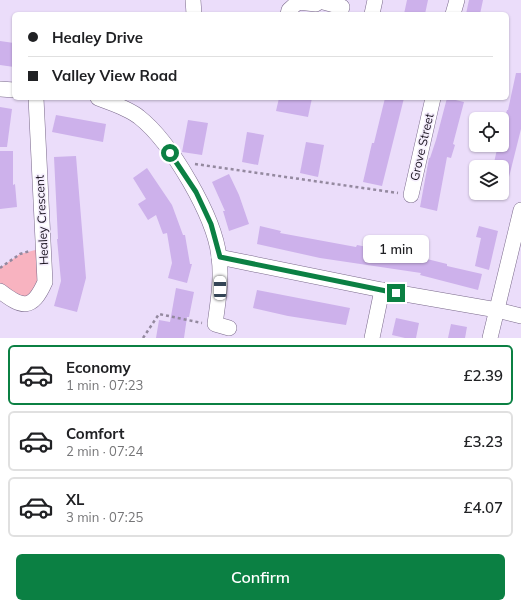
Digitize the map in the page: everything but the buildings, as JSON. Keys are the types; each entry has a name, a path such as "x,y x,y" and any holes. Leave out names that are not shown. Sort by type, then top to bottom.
{"street":[{"path":"193,0 194,12"},
{"path":"288,12 298,2 316,4 316,0 342,7 341,12"},
{"path":"372,12 375,0"},
{"path":"454,12 457,0"},
{"path":"0,89 12,90"},
{"name":"Healey Crescent","path":"0,291 15,302 23,304 31,301 40,294 45,282 42,248 36,100"},
{"path":"103,100 139,116 157,135 177,162 196,192 211,224 220,257 220,288 215,324 229,328"},
{"name":"Grove Street","path":"411,195 434,100"},
{"path":"490,338 521,210"},
{"path":"220,257 382,290 497,310 521,316"},
{"path":"372,338 382,290"}],"path":[{"path":"177,162 411,195"},
{"path":"0,268 20,254 42,248"},
{"path":"143,338 159,314 204,324"}],"shaded area":[{"path":"43,248 45,268 31,301 0,291 0,268 20,254"}],"route":[{"path":"170,153 196,192 211,224 220,257 396,293"}]}
